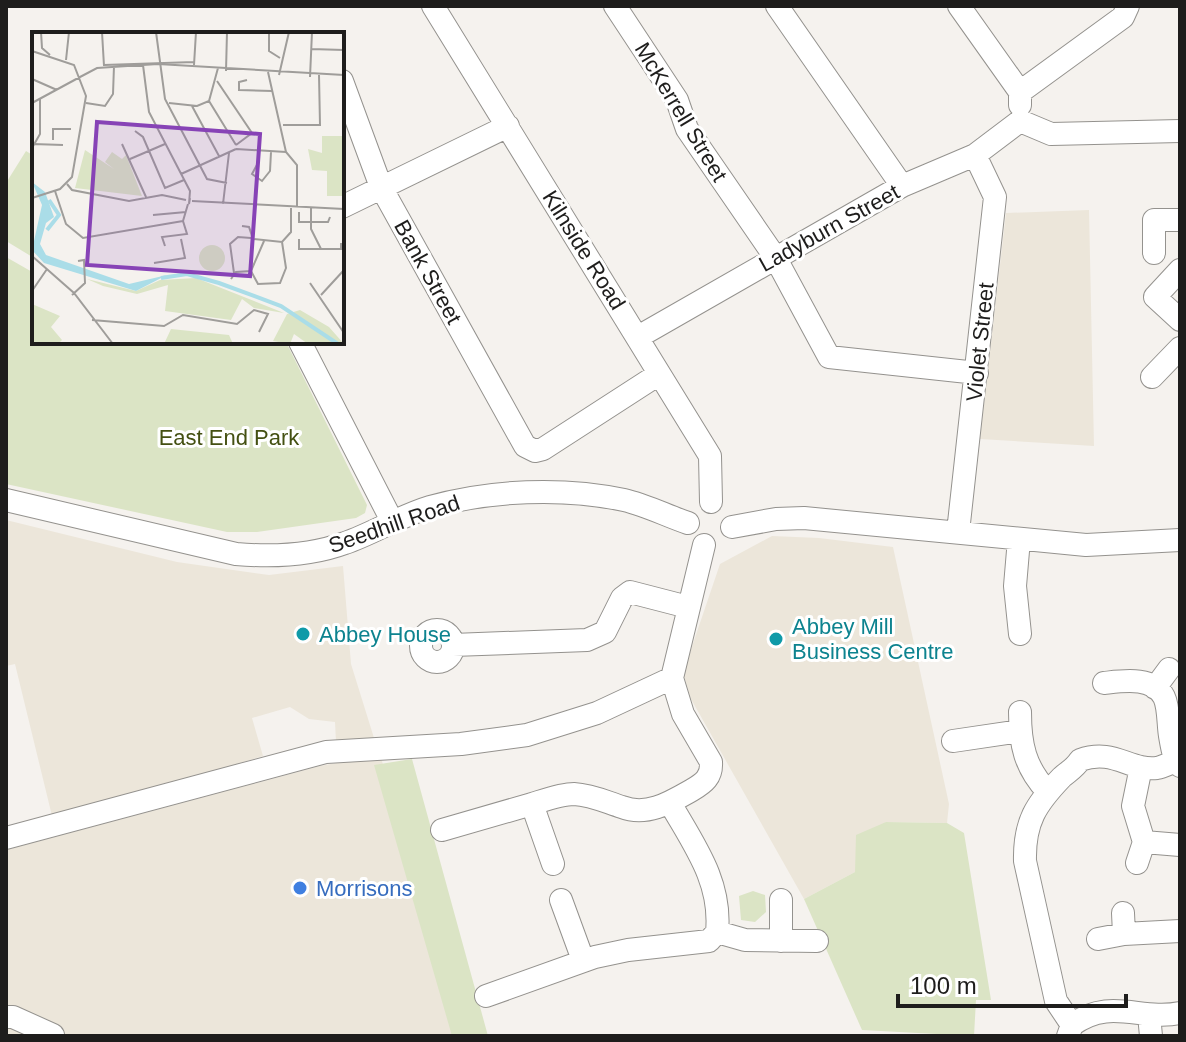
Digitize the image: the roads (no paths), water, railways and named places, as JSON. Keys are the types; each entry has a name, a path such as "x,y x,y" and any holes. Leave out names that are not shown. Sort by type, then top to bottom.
{"street":[{"name":"Kilnside Road","path":"433,6 710,456 711,502"},
{"name":"McKerrell Street","path":"615,6 677,100 687,129 775,257 829,357 977,373"},
{"path":"777,6 902,186"},
{"path":"959,6 1020,92 1020,121 1051,134 1180,131"},
{"path":"1020,92 1123,17 1128,6"},
{"name":"Bank Street","path":"344,86 381,187 525,446 535,451 543,449 659,374"},
{"name":"Ladyburn Street","path":"638,337 902,186 975,155 1020,121"},
{"path":"344,206 508,126"},
{"name":"Violet Street","path":"958,532 995,197 975,155"},
{"path":"1154,253 1154,220 1180,220"},
{"path":"1180,270 1155,297 1180,320"},
{"path":"301,344 392,521"},
{"path":"1152,377 1180,348"},
{"name":"Seedhill Road","path":"6,500 236,554 271,556 308,552 345,543 392,521 463,499 507,493 540,492 627,501 688,523"},
{"path":"711,502 728,511 732,527 721,543 704,545 691,536 688,523 696,507 711,502"},
{"path":"732,527 776,519 804,518 1086,545 1180,540"},
{"path":"1019,539 1015,586 1020,634"},
{"path":"442,830 572,794 602,799 626,809 647,811 670,803 705,782 712,770 711,762 683,714 672,678 704,545"},
{"path":"453,645 587,640 605,632 622,598 630,592 688,607"},
{"path":"1155,688 1169,669"},
{"path":"6,838 326,752 461,744 527,735 597,713 672,678"},
{"path":"1104,683 1130,681 1155,688 1164,698 1178,764 1141,767 1119,758 1091,756 1080,760 1035,807 1025,842 1025,861 1056,1001 1070,1030 1082,1017 1112,1010 1129,1010 1150,1025 1180,1013"},
{"path":"953,741 1020,721 1031,773 1047,791"},
{"path":"1141,767 1133,806 1141,852 1180,845"},
{"path":"486,996 583,960 628,950 709,941 717,932 718,903 710,873 670,803"},
{"path":"532,804 553,864"},
{"path":"561,900 583,960"},
{"path":"781,900 781,941"},
{"path":"1098,939 1123,923 1180,931"},
{"path":"717,932 745,940 817,941"},
{"path":"6,1017 13,1017 53,1035"}],"place":[{"name":"Abbey House","path":"303,634"},
{"name":"Abbey Mill Business Centre","path":"776,639"},
{"name":"Morrisons","path":"300,888"}],"park label":[{"name":"East End Park","path":"229,437"}]}
